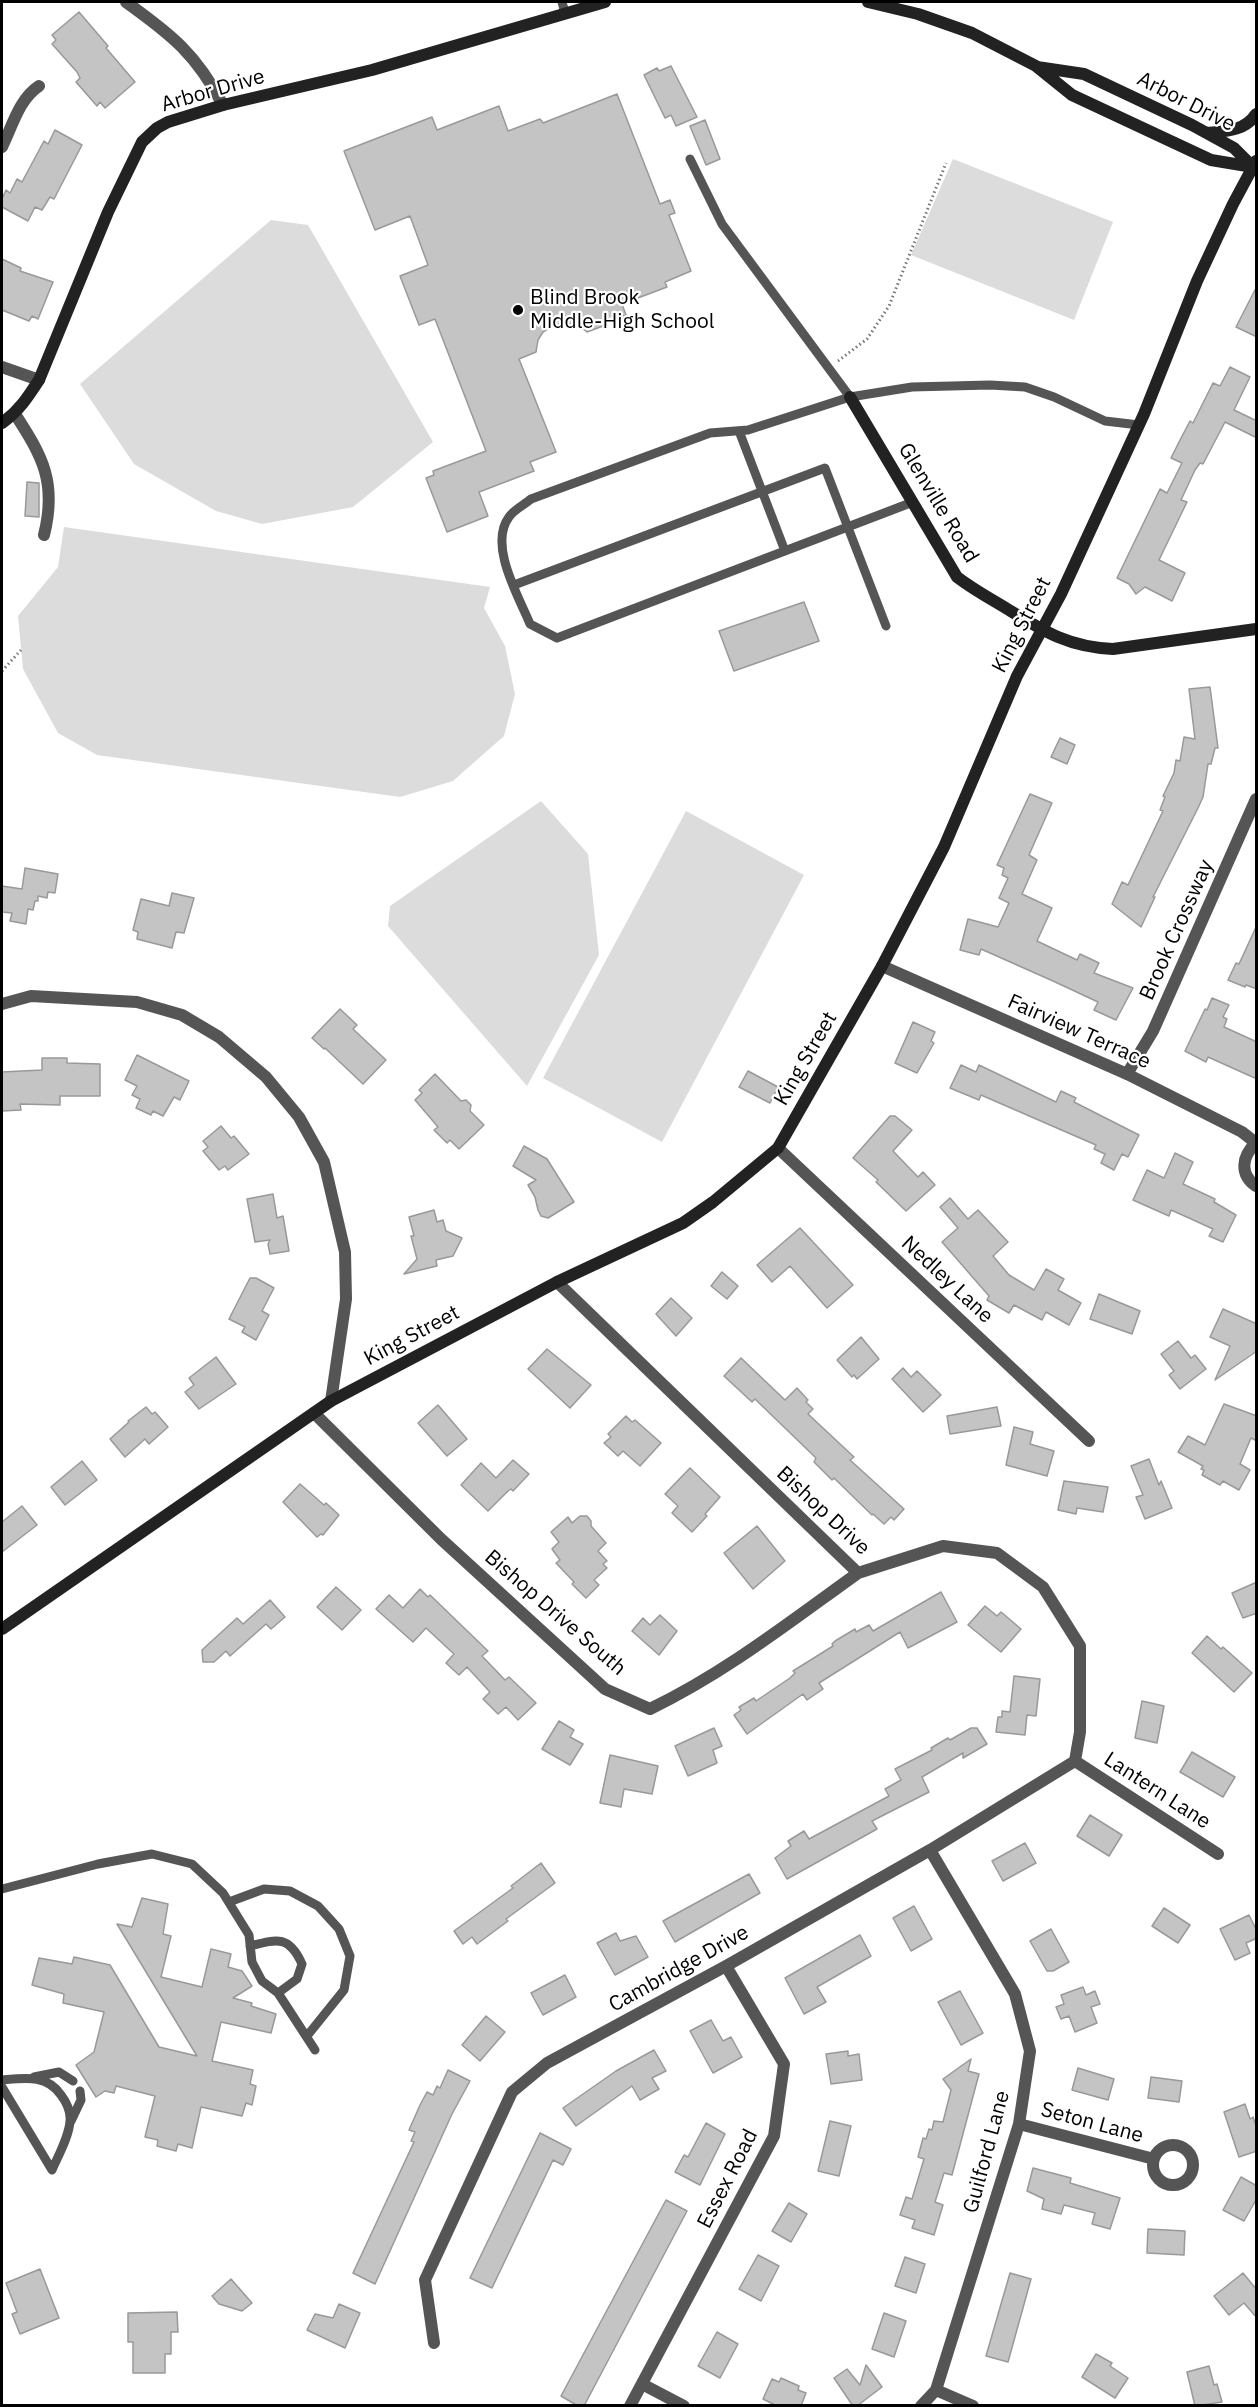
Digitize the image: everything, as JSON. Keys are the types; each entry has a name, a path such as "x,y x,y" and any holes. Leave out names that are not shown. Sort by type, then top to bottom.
{"main road":[{"name":"Arbor Drive","path":"2,423 26,402 39,380 108,212 142,142 157,128 168,122 223,105 372,70 563,7 605,2"},
{"name":"Arbor Drive","path":"868,2 918,14 972,33 1036,66 1072,94 1211,160 1255,164"},
{"name":"Arbor Drive","path":"1036,66 1084,74 1206,133 1234,148 1255,164"},
{"path":"1206,133 1240,128 1250,123 1257,114"},
{"name":"King Street","path":"2,1629 331,1401 557,1282 682,1223 713,1202 778,1148 882,966 944,847 1008,696 1040,630 1061,594 1139,425 1197,281 1233,204 1255,164"},
{"name":"Glenville Road","path":"850,397 957,577 1040,630 1089,648 1113,649 1256,629"}],"street":[{"path":"126,2 166,31 196,60 209,78 223,105"},
{"path":"2,147 24,101 31,91 39,86"},
{"path":"2,367 39,380"},
{"path":"15,414 42,461 50,492 49,516 44,535"},
{"path":"1256,629 1257,636"},
{"name":"Brook Crossway","path":"1127,1074 1153,1030 1257,799"},
{"name":"Fairview Terrace","path":"882,966 1127,1074 1242,1132 1256,1143 1247,1152 1244,1166 1246,1174 1257,1186"},
{"path":"2,1004 31,996 90,999 137,1002 182,1015 219,1037 273,1085 299,1117 324,1162 345,1252 346,1299 331,1401"},
{"name":"Nedley Lane","path":"778,1148 1089,1441"},
{"name":"Bishop Drive","path":"557,1282 858,1573 943,1546 997,1553 1043,1587 1080,1646 1080,1732 1075,1761"},
{"name":"Bishop Drive South","path":"314,1413 441,1539 605,1689 650,1709 688,1691 858,1573"},
{"name":"Cambridge Drive","path":"434,2343 425,2280 512,2092 548,2063 726,1966 930,1850 1075,1761"},
{"name":"Lantern Lane","path":"1075,1761 1218,1854"},
{"name":"Guilford Lane","path":"921,2406 936,2390 1019,2124 1030,2051 1015,1994 930,1850"},
{"name":"Essex Road","path":"630,2406 774,2136 783,2064 726,1966"},
{"name":"Seton Lane","path":"1019,2124 1154,2159"},
{"path":"642,2384 684,2406"},
{"path":"936,2390 974,2406"}],"lane":[{"path":"690,159 722,224 850,397"},
{"path":"913,502 557,638 530,624 504,560 501,538 508,518 531,499 710,433 748,430 850,397 912,387 990,385 1025,387 1054,397 1105,421 1139,425"},
{"path":"739,431 785,551"},
{"path":"514,585 825,468 885,627"},
{"path":"2,1889 98,1864 152,1854 192,1864 223,1893 229,1902 249,1935 252,1962 262,1981 278,1993 315,2050"},
{"path":"229,1902 264,1889 290,1891 318,1906 339,1929 350,1956 344,1990 307,2036"},
{"path":"250,1946 272,1940 287,1943 296,1952 302,1964 297,1979 278,1993"},
{"path":"2,2080 59,2072 73,2081"},
{"path":"31,2077 56,2087 70,2111 70,2123"},
{"path":"2,2087 52,2170 81,2100 80,2091"}],"path":[{"path":"829,368 867,339 889,306 946,164"},
{"path":"2,671 21,650"}],"shaded area":[{"path":"953,159 1113,222 1074,320 911,255"},
{"path":"271,220 308,225 433,442 353,507 262,524 216,511 134,464 80,384"},
{"path":"64,527 490,587 484,608 505,646 515,694 504,736 453,781 400,797 97,755 58,733 23,669 18,616 58,567"},
{"path":"541,801 588,854 599,955 527,1086 388,926 390,906"},
{"path":"686,811 804,875 662,1142 543,1078"}],"building":[{"path":"79,12 135,82 105,108 100,102 97,106 76,82 80,78 77,72 52,44 56,40 52,35"},
{"path":"671,66 697,117 676,126 671,115 665,118 644,75 657,68 659,71"},
{"name":"Blind Brook Middle-High School","path":"617,94 660,204 670,200 675,213 669,215 691,271 665,282 667,287 622,304 626,315 602,324 603,326 587,332 578,325 563,323 554,325 543,332 538,340 536,352 519,359 556,452 530,462 534,471 479,492 488,516 447,532 426,478 434,475 433,471 486,451 435,319 419,325 400,276 428,265 410,216 375,230 344,151 432,117 437,130 499,106 508,131 540,119 543,123"},
{"path":"705,120 720,159 706,165 690,126"},
{"path":"55,130 82,145 54,199 50,197 42,210 35,207 28,221 2,207 2,199 6,190 10,193 17,179 22,182 44,141 48,144"},
{"path":"2,259 21,268 20,271 53,282 38,319 32,316 29,321 2,310"},
{"path":"1257,286 1257,337 1236,327"},
{"path":"1230,367 1250,377 1234,410 1257,421 1257,438 1225,422 1203,464 1200,463 1195,470 1181,500 1187,502 1159,560 1185,573 1172,601 1145,587 1136,594 1129,584 1117,578 1160,489 1167,493 1182,463 1171,458 1190,421 1193,423 1213,383 1220,386"},
{"path":"27,482 39,483 39,517 25,516"},
{"path":"804,602 819,641 734,671 719,631"},
{"path":"1210,687 1218,748 1215,748 1211,764 1208,764 1203,797 1153,897 1155,897 1141,927 1112,904 1122,882 1128,885 1163,811 1160,810 1165,797 1163,796 1174,773 1176,760 1180,761 1184,737 1195,739 1189,689"},
{"path":"1060,738 1075,745 1067,764 1051,757"},
{"path":"1030,794 1052,803 1029,855 1037,860 1022,894 1052,908 1037,941 1077,960 1080,954 1099,963 1094,973 1133,988 1116,1020 1094,1010 1098,1002 1053,981 981,949 979,955 960,950 968,919 998,927 1009,903 999,898 1008,878 1002,875 1004,868 997,865"},
{"path":"25,868 58,874 55,893 48,892 47,898 38,896 33,910 28,909 26,924 10,921 12,913 2,912 2,886 22,889"},
{"path":"172,893 194,898 184,933 176,932 172,948 137,939 138,932 133,930 141,899 169,906"},
{"path":"1257,925 1257,989 1228,980 1236,963 1239,964"},
{"path":"1212,998 1229,1005 1223,1017 1227,1019 1224,1027 1257,1042 1257,1079 1208,1057 1206,1062 1185,1051"},
{"path":"340,1009 357,1025 353,1029 386,1060 363,1084 312,1038"},
{"path":"913,1022 935,1032 931,1041 934,1043 917,1073 895,1063"},
{"path":"137,1055 189,1081 180,1100 174,1097 163,1116 153,1111 151,1115 136,1108 140,1099 132,1095 137,1086 125,1080"},
{"path":"42,1058 67,1058 67,1063 100,1064 100,1096 60,1096 60,1105 20,1104 21,1110 2,1111 2,1072 42,1070"},
{"path":"961,1065 976,1072 979,1065 1056,1102 1061,1091 1076,1098 1074,1102 1139,1135 1128,1157 1122,1154 1114,1170 1101,1163 1105,1154 1094,1149 1096,1145 981,1095 979,1100 950,1088"},
{"path":"748,1071 778,1087 770,1103 739,1087"},
{"path":"435,1074 461,1101 466,1100 471,1105 470,1111 484,1125 459,1149 450,1140 447,1143 434,1130 438,1127 415,1100 422,1093 419,1090"},
{"path":"890,1116 895,1116 912,1130 893,1151 918,1177 923,1172 935,1185 906,1211 876,1182 878,1180 853,1158"},
{"path":"221,1126 231,1138 234,1136 249,1154 228,1170 225,1166 219,1170 203,1151 208,1147 203,1141"},
{"path":"524,1146 547,1159 574,1202 548,1218 541,1216 535,1197 528,1185 536,1180 513,1166"},
{"path":"1175,1153 1193,1162 1183,1184 1215,1199 1214,1202 1236,1215 1223,1242 1209,1236 1213,1229 1171,1210 1169,1216 1133,1200 1147,1170 1164,1178"},
{"path":"273,1194 277,1218 283,1216 289,1251 270,1254 268,1244 270,1240 255,1242 247,1199"},
{"path":"950,1198 968,1219 978,1210 1008,1242 993,1256 1009,1275 1034,1290 1046,1269 1064,1279 1058,1290 1081,1303 1069,1325 1046,1312 1042,1320 1014,1305 1009,1313 987,1300 989,1296 942,1242 958,1228 940,1207"},
{"path":"434,1210 437,1222 443,1220 446,1231 462,1238 453,1256 436,1260 437,1266 404,1274 417,1259 409,1217"},
{"path":"800,1228 853,1285 827,1308 790,1266 772,1282 757,1265"},
{"path":"722,1272 738,1286 727,1299 711,1286"},
{"path":"250,1278 256,1278 274,1288 262,1311 269,1315 256,1340 242,1332 245,1327 229,1319"},
{"path":"1099,1294 1140,1311 1132,1334 1090,1319"},
{"path":"671,1298 692,1318 676,1336 656,1314"},
{"path":"1223,1309 1257,1324 1257,1351 1215,1380 1230,1346 1210,1337"},
{"path":"861,1337 879,1359 857,1379 854,1375 852,1377 837,1360"},
{"path":"1178,1341 1191,1358 1195,1355 1206,1369 1180,1389 1169,1375 1174,1371 1161,1354"},
{"path":"547,1349 591,1385 570,1408 528,1369"},
{"path":"216,1357 236,1384 199,1409 185,1392 194,1385 189,1378"},
{"path":"741,1358 785,1400 797,1388 813,1409 808,1414 854,1457 850,1460 904,1509 894,1520 891,1517 884,1524 872,1515 834,1478 832,1480 814,1462 816,1458 755,1399 752,1402 724,1376"},
{"path":"903,1368 911,1377 917,1371 941,1395 923,1412 892,1379"},
{"path":"1224,1404 1257,1416 1257,1441 1251,1438 1240,1464 1250,1470 1239,1490 1223,1481 1220,1485 1202,1475 1203,1466 1178,1452 1188,1436 1205,1445"},
{"path":"438,1405 467,1439 447,1456 418,1423"},
{"path":"146,1407 152,1414 155,1412 168,1427 149,1444 145,1439 125,1457 110,1439"},
{"path":"997,1407 1001,1426 950,1434 947,1416"},
{"path":"626,1416 632,1422 635,1420 661,1443 640,1466 623,1451 618,1456 604,1443 611,1437 608,1434"},
{"path":"1014,1427 1033,1432 1030,1444 1054,1451 1047,1476 1006,1465"},
{"path":"1149,1459 1159,1485 1161,1481 1172,1508 1145,1519 1136,1497 1143,1495 1131,1466"},
{"path":"513,1460 529,1474 513,1491 511,1489 508,1491 488,1511 461,1485 481,1463 496,1478"},
{"path":"82,1461 97,1480 65,1505 51,1487"},
{"path":"690,1468 720,1497 692,1532 672,1513 678,1506 665,1494"},
{"path":"1064,1481 1108,1487 1103,1512 1077,1508 1076,1514 1058,1510"},
{"path":"300,1484 339,1515 323,1535 317,1537 283,1502"},
{"path":"22,1506 37,1525 2,1552 2,1522"},
{"path":"580,1516 587,1516 591,1521 591,1526 606,1543 598,1551 607,1561 603,1564 607,1568 594,1580 599,1585 586,1598 556,1563 560,1560 552,1549 559,1542 551,1532 568,1517 572,1523"},
{"path":"757,1526 785,1561 753,1589 724,1553"},
{"path":"1257,1582 1257,1613 1243,1618 1232,1593"},
{"path":"336,1587 361,1610 342,1630 317,1607"},
{"path":"420,1589 428,1597 430,1595 488,1651 482,1656 505,1680 509,1677 536,1703 518,1720 506,1707 498,1714 483,1699 490,1692 467,1667 459,1675 446,1663 454,1654 426,1628 413,1642 376,1609 389,1595 403,1608"},
{"path":"941,1592 957,1622 908,1648 900,1632 819,1683 823,1689 807,1700 803,1694 747,1734 734,1715 741,1710 739,1707 754,1698 756,1701 790,1678 795,1673 793,1671 855,1629 856,1632 869,1625 873,1631"},
{"path":"270,1600 285,1617 271,1629 266,1624 230,1656 226,1651 214,1662 203,1662 202,1650 237,1618 243,1624"},
{"path":"985,1606 997,1616 1001,1612 1021,1629 1001,1652 968,1625"},
{"path":"660,1615 677,1631 659,1655 632,1631 643,1618 650,1625"},
{"path":"1207,1636 1252,1673 1234,1692 1192,1653"},
{"path":"1014,1676 1040,1679 1036,1716 1027,1715 1025,1735 996,1732 998,1717 1002,1717 1002,1711 1010,1712"},
{"path":"1142,1701 1164,1706 1157,1743 1135,1738"},
{"path":"559,1721 574,1730 570,1737 583,1744 570,1765 542,1749"},
{"path":"714,1728 722,1746 713,1750 717,1763 688,1776 675,1746"},
{"path":"971,1728 977,1728 987,1744 963,1758 963,1753 922,1777 929,1792 872,1821 877,1829 787,1879 775,1858 791,1846 788,1841 804,1831 809,1839 889,1796 885,1789 901,1780 895,1769 932,1750 931,1748 948,1738 950,1740"},
{"path":"1192,1752 1235,1777 1223,1797 1180,1772"},
{"path":"610,1755 658,1766 652,1794 624,1789 621,1807 600,1803"},
{"path":"1090,1815 1122,1835 1109,1856 1077,1836"},
{"path":"1025,1843 1036,1863 1003,1881 992,1861"},
{"path":"541,1863 555,1883 506,1919 508,1921 477,1944 472,1937 463,1944 454,1931 513,1888 511,1886"},
{"path":"749,1874 760,1893 675,1942 663,1921"},
{"path":"142,1898 168,1904 163,1934 171,1936 161,1977 202,1987 211,1949 231,1954 228,1967 242,1971 252,1986 233,1998 252,2003 251,2006 276,2014 271,2033 221,2022 212,2061 253,2070 250,2084 256,2086 252,2105 246,2103 242,2116 201,2107 192,2148 178,2144 176,2151 157,2146 158,2140 145,2137 155,2096 116,2086 114,2093 105,2091 96,2097 76,2065 94,2052 104,2012 63,2003 64,1994 32,1985 39,1958 72,1964 74,1957 110,1965 159,2047 197,2056 117,1924 132,1927"},
{"path":"914,1906 932,1939 911,1951 893,1918"},
{"path":"1164,1908 1190,1925 1178,1943 1152,1926"},
{"path":"1249,1915 1257,1931 1257,1938 1246,1943 1250,1953 1235,1960 1220,1929"},
{"path":"1051,1929 1069,1962 1053,1971 1047,1971 1030,1941"},
{"path":"616,1933 620,1941 636,1936 648,1957 615,1975 597,1943"},
{"path":"860,1935 871,1956 817,1987 826,2002 804,2014 785,1978"},
{"path":"565,1975 576,1997 543,2015 531,1993"},
{"path":"1083,1987 1086,1995 1095,1991 1100,2004 1091,2007 1097,2023 1075,2032 1069,2016 1061,2019 1056,2007 1064,2004 1061,1995"},
{"path":"960,1991 983,2033 961,2045 938,2002"},
{"path":"486,2016 505,2032 480,2061 462,2045"},
{"path":"711,2020 723,2041 731,2037 742,2057 713,2073 690,2031"},
{"path":"654,2050 666,2071 652,2078 659,2089 640,2100 632,2086 576,2126 563,2108 616,2071"},
{"path":"848,2051 848,2056 859,2054 862,2080 831,2084 826,2054"},
{"path":"971,2059 968,2071 979,2074 952,2175 944,2173 935,2202 943,2205 934,2235 912,2228 915,2220 900,2215 906,2197 912,2199 924,2159 918,2157 923,2138 926,2139 929,2129 932,2130 934,2121 943,2122 951,2090 943,2079"},
{"path":"1078,2068 1114,2079 1108,2100 1072,2090"},
{"path":"448,2070 470,2081 452,2114 375,2284 353,2273 414,2142 411,2141 415,2132 409,2130 420,2105 427,2092 433,2095 437,2086 440,2088"},
{"path":"1151,2077 1182,2081 1179,2102 1148,2098"},
{"path":"1245,2104 1250,2119 1253,2117 1257,2129 1257,2151 1239,2157 1224,2112"},
{"path":"830,2121 851,2126 839,2176 818,2171"},
{"path":"706,2123 725,2134 700,2185 675,2172 684,2155 688,2157"},
{"path":"540,2133 571,2149 563,2165 553,2160 492,2288 470,2278"},
{"path":"1033,2168 1071,2178 1070,2183 1120,2198 1110,2229 1092,2224 1095,2213 1064,2205 1061,2214 1042,2209 1044,2199 1027,2191"},
{"path":"1241,2177 1257,2186 1257,2198 1244,2221 1223,2210"},
{"path":"666,2200 687,2211 584,2406 578,2406 561,2396"},
{"path":"789,2203 807,2214 791,2242 772,2231"},
{"path":"1148,2229 1185,2231 1184,2255 1147,2253"},
{"path":"758,2255 779,2266 761,2301 739,2289"},
{"path":"905,2257 925,2264 916,2293 895,2286"},
{"path":"40,2269 59,2318 20,2334 12,2314 17,2312 6,2283"},
{"path":"1010,2273 1031,2279 1008,2362 986,2356"},
{"path":"1243,2273 1257,2290 1257,2318 1244,2303 1229,2315 1214,2296"},
{"path":"231,2279 252,2303 242,2311 219,2304 212,2296"},
{"path":"339,2304 360,2313 345,2348 307,2330 315,2314 333,2318"},
{"path":"177,2312 178,2332 171,2332 171,2354 165,2354 165,2373 133,2373 133,2342 128,2342 128,2313"},
{"path":"884,2313 906,2321 894,2357 872,2349"},
{"path":"717,2332 738,2344 720,2378 698,2366"},
{"path":"1096,2354 1112,2363 1110,2366 1128,2378 1115,2398 1082,2377"},
{"path":"866,2365 882,2387 857,2406 853,2406 834,2378 847,2369 860,2385"},
{"path":"1209,2366 1222,2402 1195,2406 1187,2372"},
{"path":"781,2378 799,2386 798,2390 806,2393 801,2406 777,2406 763,2399 772,2379 779,2382"}],"place":[{"name":"Blind Brook Middle-High School","path":"518,310"}]}
